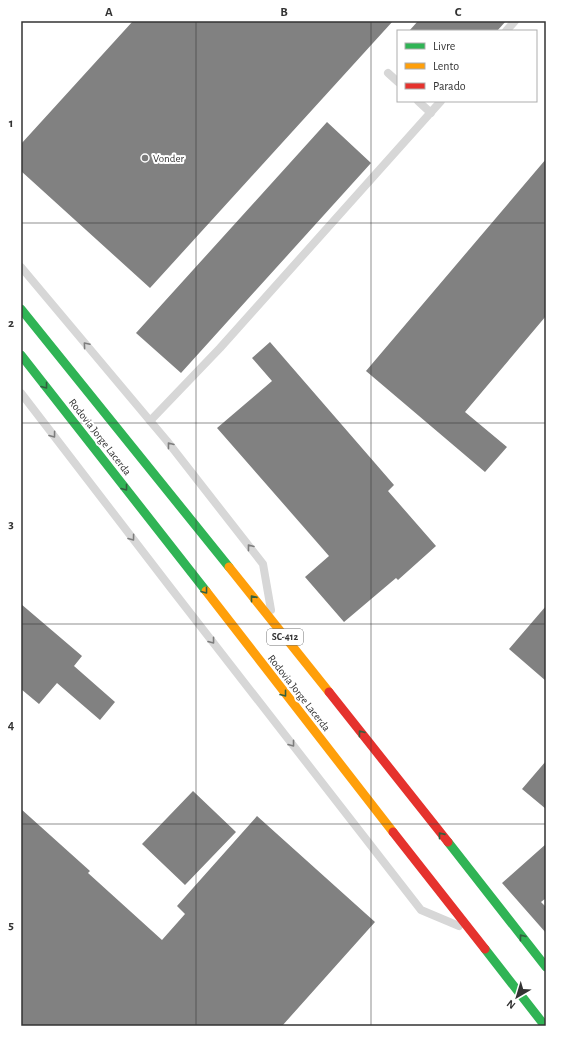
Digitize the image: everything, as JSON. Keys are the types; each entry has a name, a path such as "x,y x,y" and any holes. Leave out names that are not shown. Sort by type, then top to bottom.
{"main road":[{"name":"Rodovia Jorge Lacerda","path":"21,309 546,967"},
{"name":"Rodovia Jorge Lacerda","path":"21,355 545,1026"}],"lane":[{"path":"507,30 515,21"},
{"path":"388,73 397,81"},
{"path":"419,102 431,113"},
{"path":"150,421 220,348 441,102"},
{"path":"21,267 150,421 263,564 273,623"},
{"path":"21,393 421,910 469,930"}],"building":[{"name":"Vonder","path":"133,21 393,21 150,288 21,171 21,144"},
{"path":"418,21 506,21 498,30 410,30"},
{"path":"327,122 371,163 181,373 136,333"},
{"path":"546,159 546,316 465,412 507,447 485,472 366,371"},
{"path":"270,342 394,485 388,491 436,546 398,580 396,578 344,622 305,577 329,556 217,428 272,381 252,358"},
{"path":"21,604 82,656 74,666 115,702 100,720 57,683 39,704 21,689"},
{"path":"546,606 546,681 509,649"},
{"path":"546,761 546,809 522,789"},
{"path":"193,791 236,832 185,885 142,844"},
{"path":"21,809 90,871 88,873 162,940 185,914 177,906 257,816 375,922 282,1026 21,1026"},
{"path":"546,844 546,898 541,902 546,907 546,933 502,883"}],"traffic: fast":[{"path":"21,309 229,567"},
{"path":"21,355 206,591"},
{"path":"448,842 546,967"},
{"path":"485,949 545,1026"}],"traffic: slow":[{"path":"229,567 329,692"},
{"path":"206,591 393,832"}],"traffic: jam":[{"path":"329,692 448,842"},
{"path":"393,832 485,949"}],"place":[{"name":"Vonder","path":"145,158"}]}
